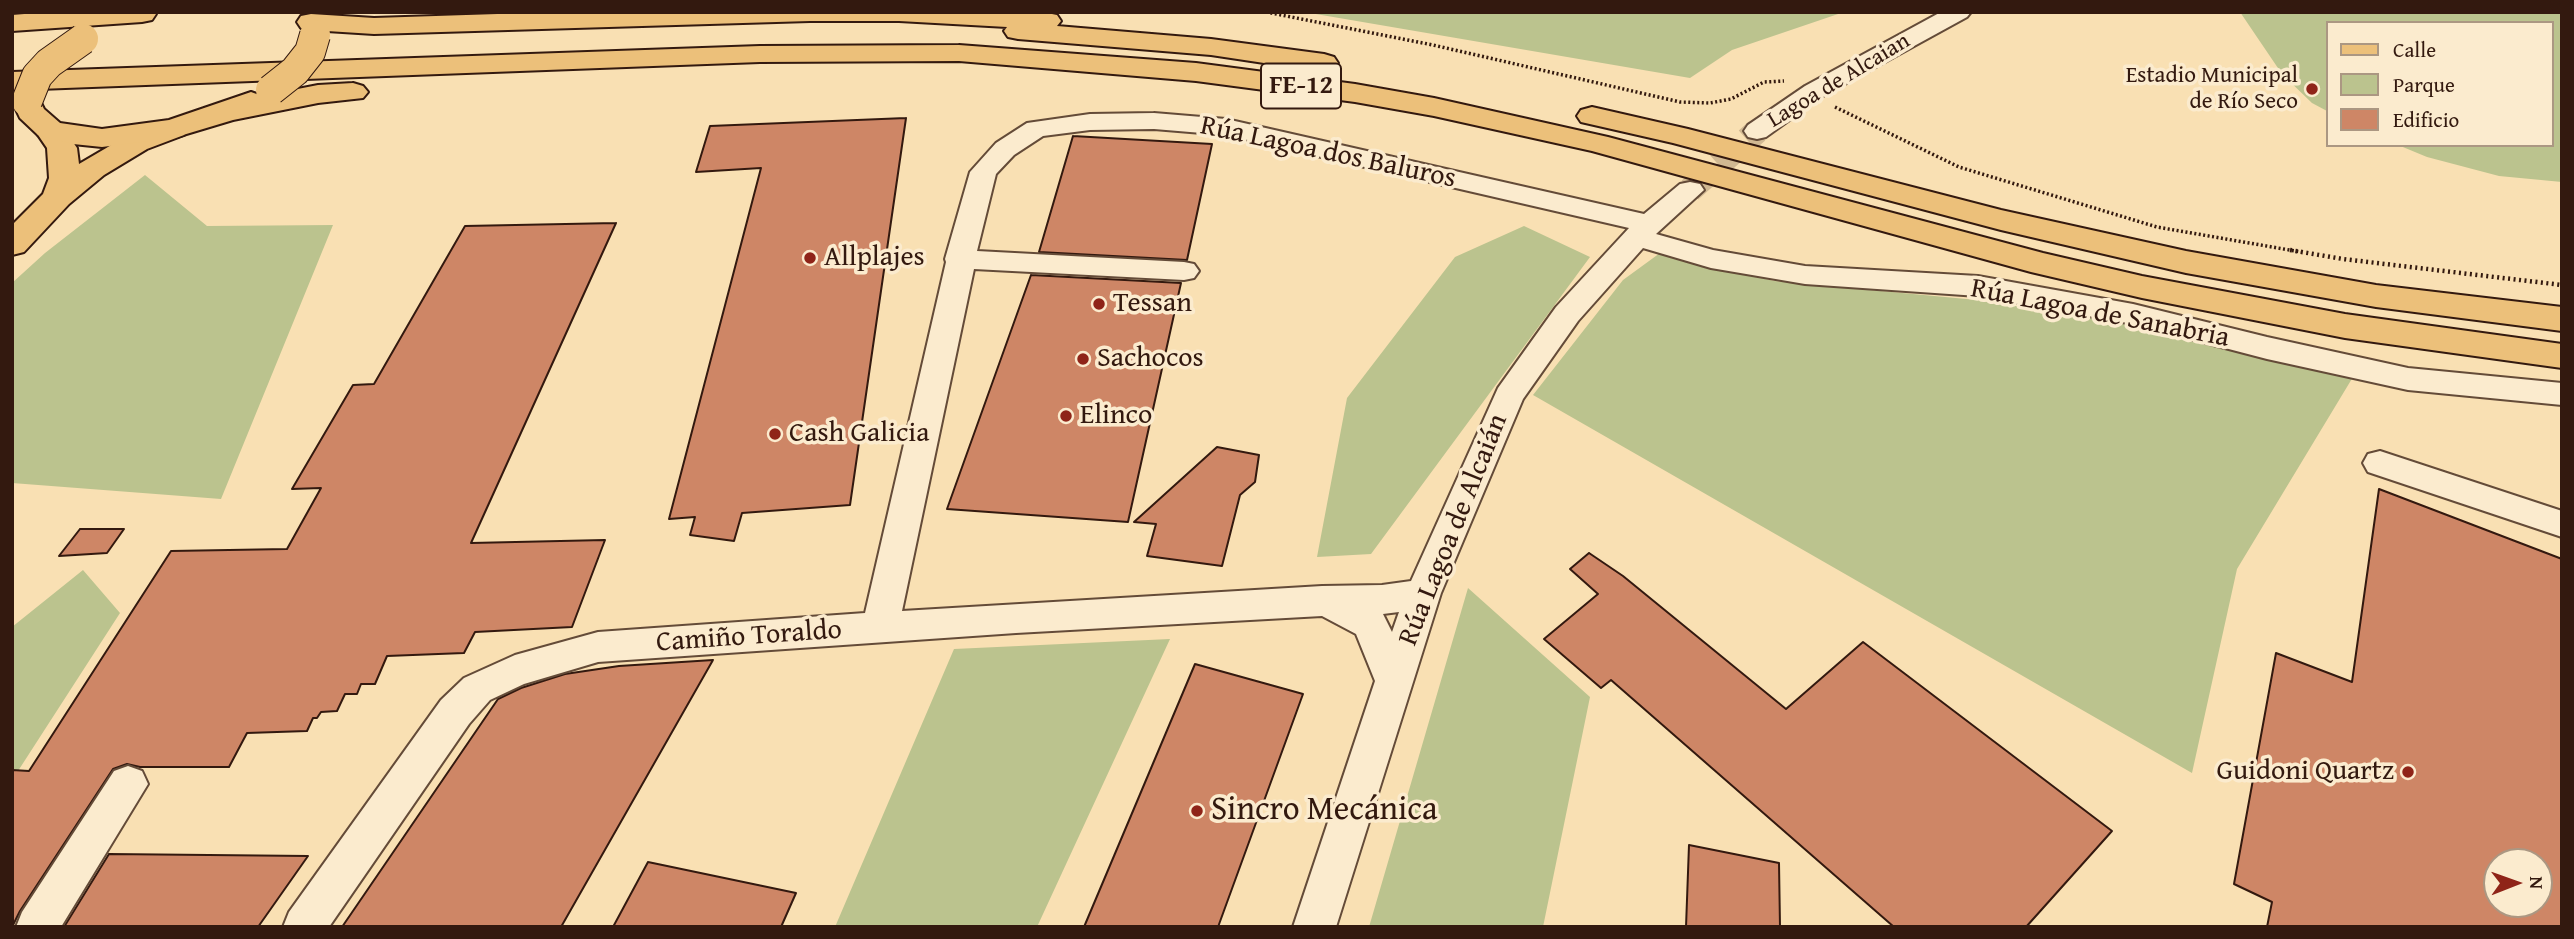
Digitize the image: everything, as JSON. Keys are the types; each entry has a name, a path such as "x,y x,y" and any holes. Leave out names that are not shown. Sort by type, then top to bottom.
{"main road":[{"path":"12,23 145,13"},
{"path":"58,197 65,178 62,148 28,111 30,89 43,69 83,39 145,13"},
{"path":"227,112 271,90 295,71 310,52 310,23 374,26 782,13 900,13 1083,23 1203,59"},
{"name":"FE-12","path":"12,58 739,34 982,29 1203,59 1461,86 1677,135 2001,220 2186,262 2376,296 2562,319"},
{"name":"FE-12","path":"28,111 760,54 959,53 1203,59 1597,143 2043,264 2142,287 2345,326 2562,356"},
{"path":"12,245 58,197 93,168 136,143 227,112 318,94 405,88 1203,59"},
{"path":"28,111 72,135 103,138 137,136 173,129"}],"street":[{"name":"Lagoa de Alcaian","path":"1757,131 1812,92 1959,12"},
{"name":"Rúa Lagoa dos Baluros","path":"880,628 959,259 983,172 1005,149 1036,129 1090,122 1154,121 1226,127 1644,231"},
{"name":"Rúa Lagoa de Alcaián","path":"1314,927 1423,593 1509,397 1567,314 1644,231 1690,190"},
{"name":"Rúa Lagoa de Sanabria","path":"1644,231 1711,259 1805,275 1978,286 2107,310 2408,379 2562,394"},
{"path":"959,259 1184,271"},
{"path":"2380,463 2562,524"},
{"name":"Camiño Toraldo","path":"304,927 455,712 477,689 515,671 598,648 880,628 1322,601 1382,600 1423,593"},
{"path":"1322,601 1348,610 1370,624 1394,681"},
{"path":"37,927 128,784"}],"path":[{"path":"1266,12 1433,45 1680,102 1710,103 1731,99 1765,82 1787,81 1959,167 2157,227 2343,259 2562,285"}],"green space":[{"path":"1304,12 1844,12 1732,50 1690,78"},
{"name":"Estadio Municipal de Río Seco","path":"2240,12 2562,12 2562,182 2499,176 2427,157 2403,147 2553,147 2553,21 2326,21 2326,110 2312,103 2282,74"},
{"path":"145,175 207,226 333,225 221,499 12,483 12,283 45,253"},
{"path":"1524,226 1590,257 1371,554 1317,557 1347,398 1455,257"},
{"path":"1660,253 1774,281 1977,300 2133,324 2353,377 2237,569 2192,773 1533,395 1623,280"},
{"path":"83,570 120,613 18,771 12,771 12,627"},
{"path":"1468,588 1590,697 1543,927 1369,927"},
{"path":"1170,639 1037,927 835,927 954,649"}],"building":[{"path":"906,118 850,505 742,513 734,541 690,535 695,517 669,519 761,168 696,172 710,126"},
{"path":"1073,136 1212,144 1187,260 1039,252"},
{"path":"616,223 471,543 605,540 572,627 475,632 464,653 387,656 375,684 361,684 357,694 345,694 337,711 321,712 317,718 313,718 307,731 247,733 229,767 140,767 127,764 113,769 12,927 12,770 29,771 171,551 287,549 321,488 292,489 353,385 374,384 465,226"},
{"path":"1031,275 1181,283 1128,522 947,509"},
{"path":"1217,447 1259,455 1255,482 1240,495 1222,566 1147,556 1156,524 1134,522"},
{"name":"Guidoni Quartz","path":"2379,489 2562,559 2562,927 2267,927 2272,902 2234,884 2276,653 2352,682"},
{"path":"80,529 124,529 107,553 59,556"},
{"path":"1589,553 1623,576 1786,709 1863,642 2112,831 2026,927 1894,927 1611,680 1601,688 1544,639 1598,594 1570,569"},
{"path":"713,660 561,927 342,927 498,699 521,688 565,674 619,666"},
{"name":"Sincro Mecánica","path":"1195,664 1303,694 1218,927 1084,927"},
{"path":"1689,845 1779,863 1780,927 1686,927"},
{"path":"109,854 308,856 258,927 64,927"},
{"path":"648,862 796,893 781,927 613,927"}],"tunnel":[{"path":"1690,190 1757,131"}],"place":[{"name":"Estadio Municipal de Río Seco","path":"2312,89"},
{"name":"Allplajes","path":"810,258"},
{"name":"Tessan","path":"1099,304"},
{"name":"Sachocos","path":"1083,359"},
{"name":"Elinco","path":"1066,416"},
{"name":"Cash Galicia","path":"775,434"},
{"name":"Guidoni Quartz","path":"2408,772"},
{"name":"Sincro Mecánica","path":"1197,811"}]}
